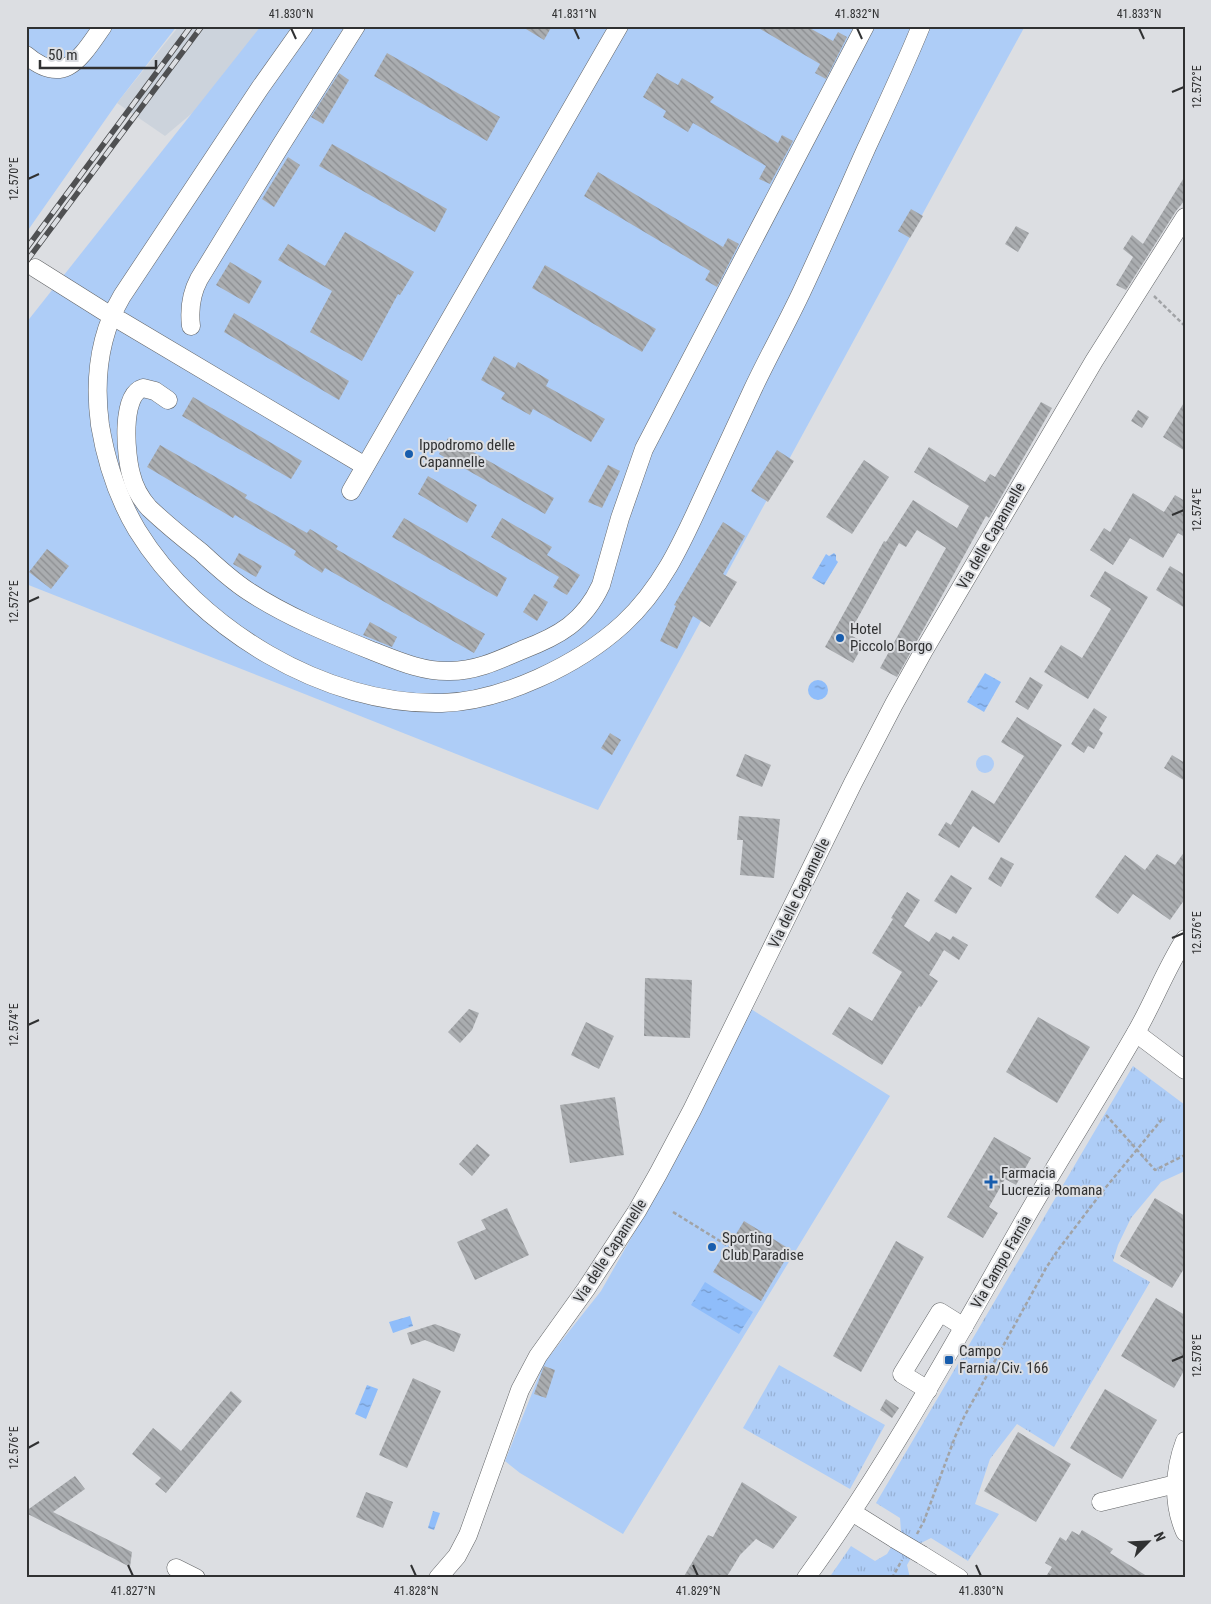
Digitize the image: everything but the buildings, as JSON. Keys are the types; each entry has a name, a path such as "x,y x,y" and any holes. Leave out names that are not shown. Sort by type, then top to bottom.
{"street":[{"path":"26,55 38,64 50,69 56,70 66,67 81,58 103,26"},
{"path":"304,26 249,105 122,296 112,314 101,351 97,380 98,410 104,444 119,494 141,535 174,578 219,620 286,664 340,687 358,693 398,700 439,703 461,701 498,693 534,680 569,662 621,626 644,603 660,582 683,541 754,388 803,289 921,26"},
{"path":"190,326 190,304 199,279 280,145 356,26"},
{"path":"351,491 619,26"},
{"path":"168,400 155,391 143,388 136,392 129,406 127,453 135,486 143,502 158,517 234,581 258,598 317,628 405,664 430,670 451,672 481,666 536,645 556,635 583,615 596,596 601,585 626,499 644,449 865,26"},
{"name":"Via delle Capannelle","path":"438,1578 457,1556 468,1535 520,1390 530,1368 625,1230 673,1148 853,783 894,704 1094,361 1185,217"},
{"path":"35,268 105,312"},
{"path":"122,321 366,466"},
{"name":"Via Campo Farnia","path":"806,1578 852,1512 928,1390 1136,1033 1170,962 1185,939"},
{"path":"1136,1033 1185,1070"},
{"path":"928,1390 902,1374 940,1312 964,1327"},
{"path":"1185,1440 1180,1456 1176,1484 1179,1515 1185,1532"},
{"path":"1101,1502 1176,1484"},
{"path":"852,1512 895,1538 914,1554 959,1578"},
{"path":"176,1568 196,1578"}],"path":[{"path":"1143,284 1185,326"},
{"path":"1094,1103 1155,1170 1185,1155"},
{"path":"915,1538 924,1522 964,1417 1046,1268 1073,1228 1163,1118"},
{"path":"673,1212 728,1246"},
{"path":"892,1578 914,1554"}],"shaded area":[{"path":"179,26 269,26 235,77 165,136 117,103"}],"green space":[{"path":"26,26 177,26 117,103 26,233"},
{"name":"Ippodromo delle Capannelle","path":"261,26 1025,26 598,810 26,584 26,323"},
{"path":"985,755 991,758 994,764 991,770 985,773 979,770 976,764 979,758"},
{"name":"Sporting Club Paradise","path":"751,1009 890,1096 623,1534 520,1473 505,1461 544,1363 601,1291 651,1203"},
{"path":"1133,1066 1185,1105 1185,1171 1161,1182 1131,1218 1118,1245 1113,1261 1150,1282 1054,1447 1017,1424 990,1459 975,1504 999,1514 968,1561 931,1538 919,1544 907,1565 910,1578 829,1578 851,1546 875,1561 887,1554 901,1531 900,1518 876,1503"},
{"path":"779,1365 885,1425 850,1489 743,1428"}],"water":[{"path":"834,553 838,562 824,585 812,578 826,554 829,556"},
{"path":"985,673 1001,682 984,712 967,702"},
{"path":"818,680 825,683 828,690 825,697 818,700 811,697 808,690 811,683"},
{"path":"705,1282 753,1312 739,1334 691,1305"},
{"path":"410,1316 413,1326 393,1333 389,1322"},
{"path":"367,1385 378,1389 366,1419 355,1414"},
{"path":"433,1511 440,1513 434,1530 428,1528"}],"railway":[{"path":"26,249 191,26"},
{"path":"26,262 202,26"}],"place":[{"name":"Ippodromo delle Capannelle","path":"409,454"},
{"name":"Hotel Piccolo Borgo","path":"840,638"},
{"name":"Farmacia Lucrezia Romana","path":"991,1182"},
{"name":"Sporting Club Paradise","path":"712,1247"},
{"name":"Campo Farnia/Civ. 166","path":"949,1360"}]}
